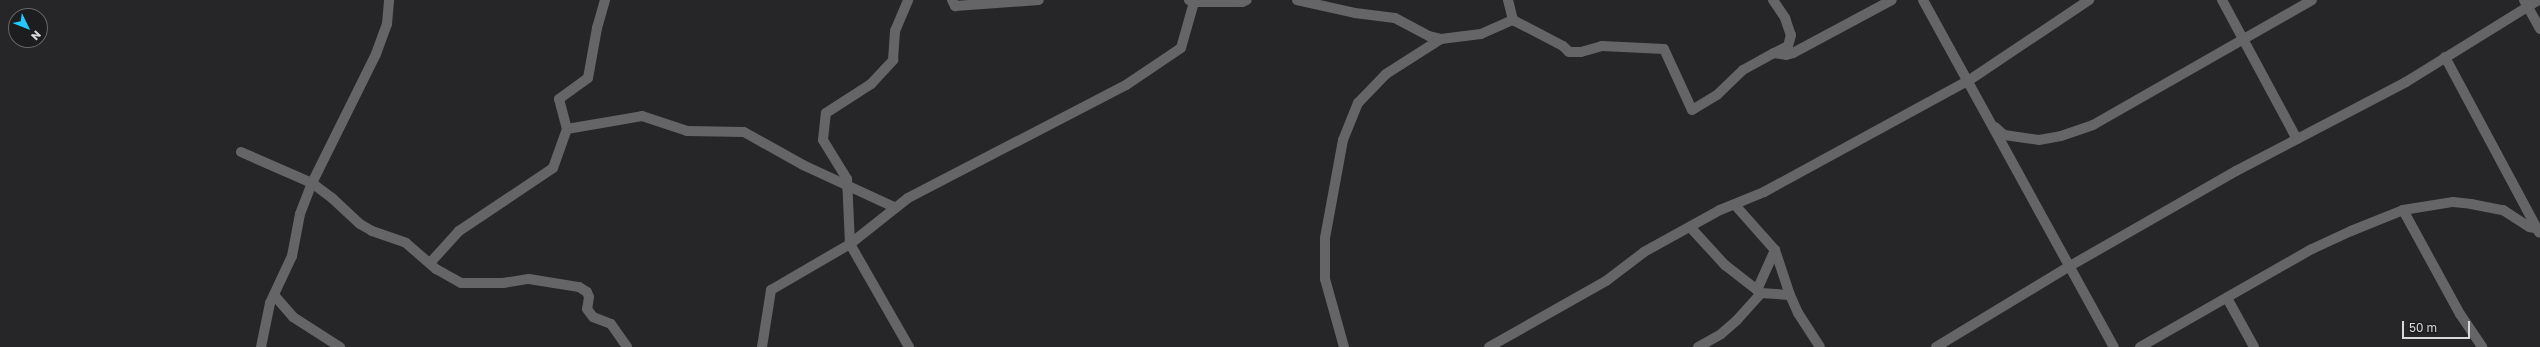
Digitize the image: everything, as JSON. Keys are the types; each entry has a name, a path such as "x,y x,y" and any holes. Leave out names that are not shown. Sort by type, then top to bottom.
{"street":[{"path":"262,347 274,295 292,256 300,214 312,183 376,54 387,24 389,0"},
{"path":"430,264 459,231 553,168 567,129 559,99 588,78 597,28 605,0"},
{"path":"908,0 895,31 893,60 871,84 826,113 824,140 847,179 850,244 909,347"},
{"path":"952,0 955,6 1039,0"},
{"path":"762,347 771,290 850,244 908,198 1126,85 1181,48 1192,1 1242,2 1247,0"},
{"path":"1298,0 1355,13 1395,18 1429,36 1441,39 1481,34 1513,20"},
{"path":"1508,0 1513,20 1563,46 1569,52 1580,52 1602,46 1664,48 1692,110 1717,95 1743,70 1788,46 1791,35 1785,18 1773,0"},
{"path":"1774,53 1786,55 1793,53 1892,0"},
{"path":"1922,0 2114,347"},
{"path":"1488,347 1606,281 1644,252 1720,210 1764,192 1968,81 2089,0"},
{"path":"2222,0 2297,138"},
{"path":"1991,124 2004,135 2039,140 2061,136 2093,125 2138,102 2243,39 2312,0"},
{"path":"1936,347 2070,266 2297,138 2406,82 2526,4 2539,0"},
{"path":"2526,4 2540,29"},
{"path":"1344,347 1325,279 1326,238 1343,140 1358,103 1386,74 1441,39"},
{"path":"2445,57 2539,230"},
{"path":"567,129 642,116 687,131 744,132 803,165 896,208"},
{"path":"241,152 312,183 332,198 360,224 372,231 406,243 436,270 461,283 503,283 529,279 579,287 587,292 589,297 587,309 593,317 611,324 627,347"},
{"path":"2140,347 2312,250 2351,231 2403,210 2453,202 2489,207 2503,210 2529,227 2539,230"},
{"path":"1735,205 1775,250 1790,295 1798,313 1820,347"},
{"path":"2403,210 2460,314 2482,347"},
{"path":"1690,227 1725,264 1759,291 1790,295"},
{"path":"1698,347 1720,334 1737,320 1759,291 1775,250"},
{"path":"274,295 293,317 340,347"},
{"path":"2227,298 2254,347"}]}
